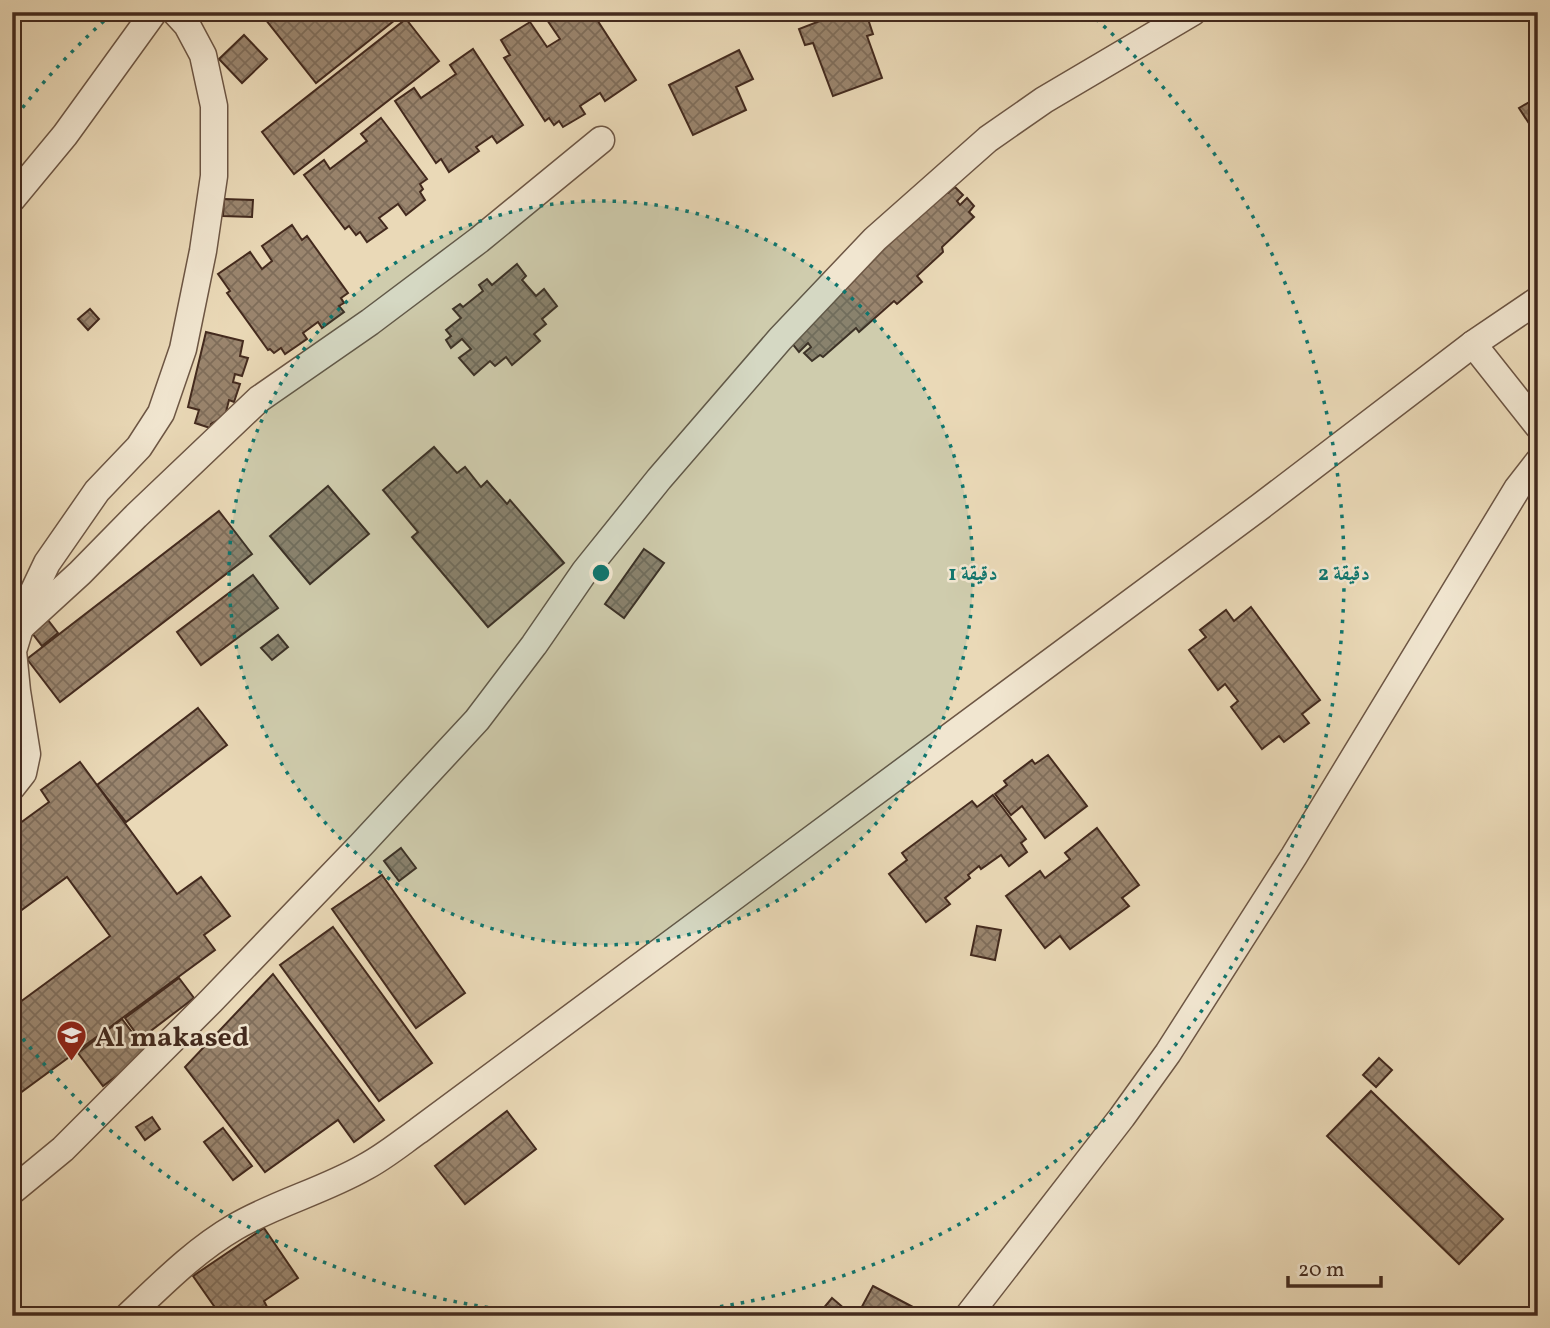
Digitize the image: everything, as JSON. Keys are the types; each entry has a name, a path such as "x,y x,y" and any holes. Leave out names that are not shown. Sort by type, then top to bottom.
{"street":[{"path":"12,199 65,135 154,12"},
{"path":"12,787 23,773 27,754 13,651 27,605 47,563 97,491 139,447 162,413 183,349 203,251 214,176 214,106 203,55 187,25 175,12"},
{"path":"12,1191 63,1149 211,1001 362,845 477,720 534,645 585,571 659,479 780,340 875,239 988,139 1076,80 1193,12"},
{"path":"20,627 80,573 259,399 370,322 479,240 601,140"},
{"path":"128,1316 195,1253 277,1205 366,1167 418,1130 1250,515 1473,344 1538,300"},
{"path":"1473,344 1538,426"},
{"path":"968,1316 1122,1117 1168,1053 1294,856 1517,489 1538,462"}],"building":[{"path":"265,12 405,12 316,83 262,15"},
{"path":"592,12 636,80 605,101 600,93 580,106 585,114 563,127 559,121 554,125 549,118 545,121 504,58 510,55 501,40 530,22 547,47 560,39 543,14"},
{"path":"843,12 857,12 858,16 866,13 873,34 867,36 882,78 833,96 813,43 805,45 799,29"},
{"path":"406,19 439,61 294,174 262,132"},
{"path":"244,35 267,59 242,83 219,59"},
{"path":"473,49 523,125 497,143 492,136 476,147 479,151 449,172 441,159 436,163 395,101 414,88 421,98 456,74 450,65"},
{"path":"739,50 753,79 736,87 746,110 693,135 669,85"},
{"path":"1538,97 1538,120 1530,125 1519,108"},
{"path":"381,118 427,179 420,184 423,189 420,192 425,200 406,215 398,204 379,218 387,228 367,242 360,232 356,235 349,226 345,229 304,175 324,160 330,169 367,141 361,134"},
{"path":"955,187 963,195 957,201 960,205 967,198 974,206 969,212 974,217 942,247 943,252 917,276 922,282 897,304 894,301 859,332 856,328 823,357 820,355 812,361 804,353 811,347 808,343 799,352 791,342 794,330 945,190 948,193"},
{"path":"224,199 253,200 252,217 223,216"},
{"path":"292,225 302,240 307,236 348,293 341,298 344,303 339,306 344,312 322,328 318,322 303,333 307,339 285,354 281,348 274,353 268,350 227,293 230,291 218,274 250,252 262,269 272,261 262,246"},
{"path":"517,264 526,276 522,280 536,296 544,289 557,306 542,319 546,324 534,334 540,341 512,365 506,357 495,366 490,361 474,375 459,358 471,349 462,339 451,348 446,340 451,336 446,330 461,318 453,309 460,304 463,307 483,291 479,285 487,279 492,285"},
{"path":"90,309 99,319 88,330 78,319"},
{"path":"206,332 243,341 240,356 248,358 242,376 235,374 233,382 240,384 234,402 229,400 225,416 211,424 210,428 195,423 199,410 188,407"},
{"path":"434,447 457,473 465,467 481,487 487,481 507,504 510,500 564,563 488,627 412,537 418,532 383,490"},
{"path":"328,486 369,534 310,584 270,536"},
{"path":"219,511 252,554 60,702 27,659"},
{"path":"644,549 664,563 624,618 605,604"},
{"path":"253,575 278,608 201,665 177,632"},
{"path":"1251,607 1320,700 1302,714 1309,723 1284,742 1279,736 1262,749 1231,707 1238,701 1225,684 1218,690 1189,650 1206,637 1200,630 1226,610 1234,621"},
{"path":"48,620 58,633 42,646 32,633"},
{"path":"278,635 288,647 272,660 261,648"},
{"path":"198,708 227,745 126,822 97,785"},
{"path":"1048,755 1087,806 1045,838 1022,806 1011,815 995,794 1007,785 1004,781 1032,760 1035,764"},
{"path":"80,762 177,894 201,877 230,916 204,935 215,950 12,1099 12,1008 110,936 67,877 12,917 12,829 49,802 41,790"},
{"path":"993,795 1026,839 1021,843 1027,852 1009,866 1001,855 981,869 979,866 968,875 970,878 945,898 950,904 926,922 889,874 907,860 902,853 972,801 977,807"},
{"path":"1097,828 1139,885 1122,898 1129,906 1070,949 1060,936 1045,948 1006,896 1040,871 1045,878 1070,859 1065,853"},
{"path":"401,848 416,868 399,881 384,861"},
{"path":"382,875 465,993 416,1028 332,909"},
{"path":"977,926 1001,930 995,960 971,955"},
{"path":"333,927 432,1063 379,1101 280,965"},
{"path":"273,974 384,1120 354,1142 338,1120 265,1172 185,1067"},
{"path":"179,978 194,998 140,1039 125,1018"},
{"path":"122,1019 148,1053 103,1086 78,1053"},
{"path":"1379,1058 1392,1070 1376,1087 1363,1075"},
{"path":"1371,1091 1503,1219 1459,1264 1327,1136"},
{"path":"507,1111 536,1149 465,1204 435,1166"},
{"path":"152,1117 160,1129 145,1140 136,1127"},
{"path":"223,1128 252,1166 233,1180 204,1142"},
{"path":"264,1228 298,1278 264,1301 267,1307 254,1316 221,1316 193,1276"},
{"path":"873,1286 930,1316 858,1314"},
{"path":"832,1298 853,1316 817,1316"}],"place":[{"name":"Al makased","path":"72,1063"}]}
